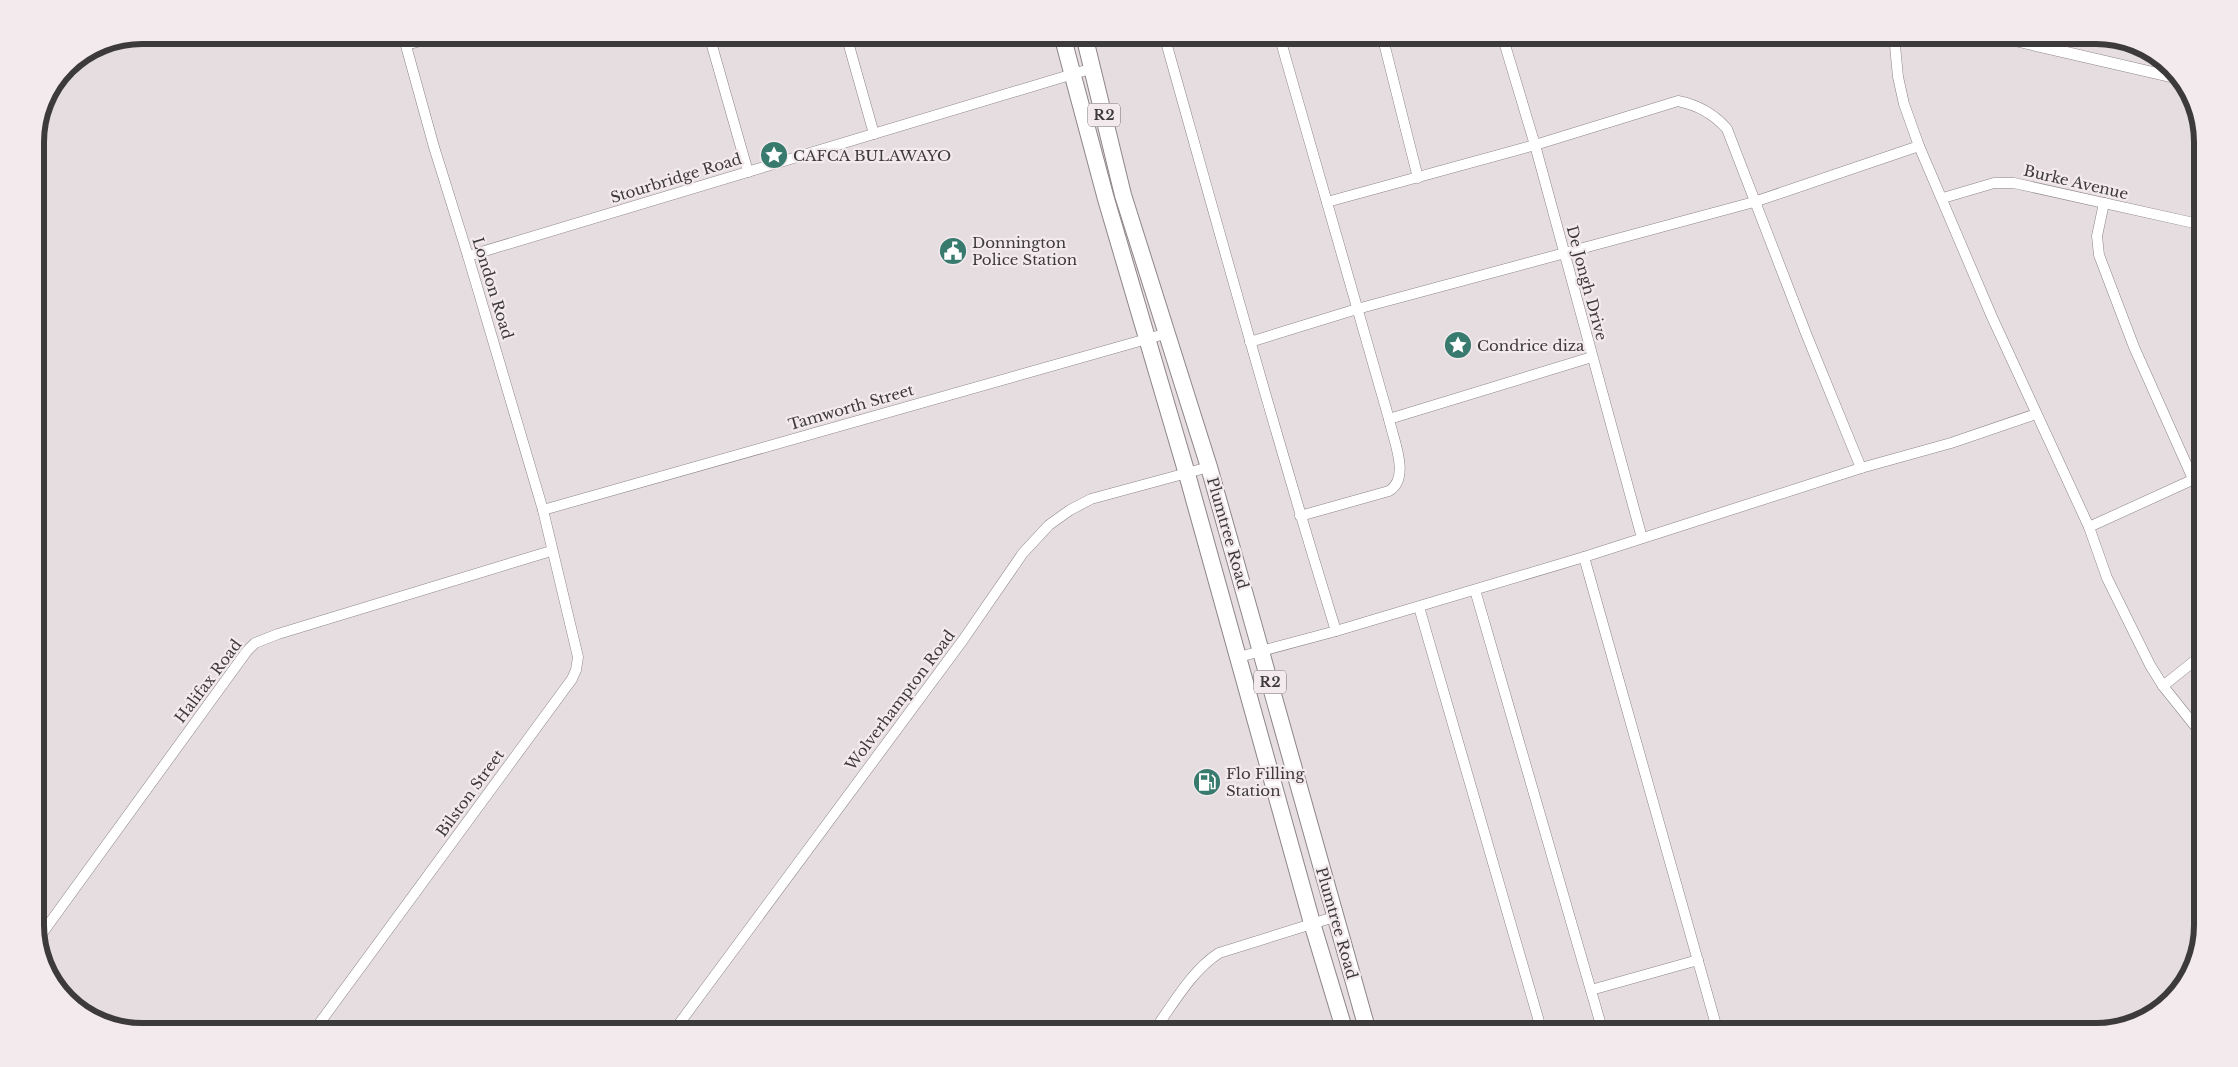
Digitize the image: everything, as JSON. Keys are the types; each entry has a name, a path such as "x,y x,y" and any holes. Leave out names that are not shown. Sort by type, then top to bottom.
{"highway":[{"name":"Plumtree Road","path":"1065,44 1146,339 1187,474 1312,923 1342,1023"},
{"name":"Plumtree Road","path":"1086,44 1123,195 1209,467 1365,1023"}],"street":[{"name":"London Road","path":"405,44 434,147 543,510 551,551"},
{"path":"712,44 748,172"},
{"path":"849,44 874,134"},
{"path":"1167,44 1300,516 1336,632"},
{"path":"1282,44 1401,470 1400,478 1394,488 1300,516"},
{"path":"1384,44 1418,178"},
{"name":"De Jongh Drive","path":"1505,44 1535,145 1642,538"},
{"path":"1895,44 1898,77 1906,110 1964,253 2089,527 2107,578 2150,665 2163,686 2194,725"},
{"path":"2030,44 2169,76"},
{"name":"Stourbridge Road","path":"468,256 1093,68"},
{"path":"1327,202 1535,145 1678,101 1694,104 1719,120 1727,130 1861,468"},
{"path":"1250,342 1357,309 1754,202 1919,146"},
{"name":"Burke Avenue","path":"1942,198 1994,183 2014,183 2194,223"},
{"path":"2104,204 2097,236 2100,255 2134,347 2194,469"},
{"name":"Tamworth Street","path":"543,510 1168,333"},
{"path":"1388,419 1592,357"},
{"path":"1239,657 1336,632 1584,557 1861,468 1951,443 2036,414"},
{"name":"Wolverhampton Road","path":"680,1023 963,640 1023,553 1049,525 1070,510 1092,499 1209,467"},
{"path":"2089,527 2194,479"},
{"name":"Halifax Road","path":"44,931 247,651 255,643 278,634 551,551"},
{"name":"Bilston Street","path":"320,1023 572,680 578,657 551,551"},
{"path":"1584,557 1716,1023"},
{"path":"1475,590 1601,1023"},
{"path":"1419,607 1539,1023"},
{"path":"2163,686 2194,661"},
{"path":"1160,1023 1192,979 1211,958 1219,953 1334,917"},
{"path":"1592,990 1698,960"}],"place":[{"name":"CAFCA BULAWAYO","path":"774,155"},
{"name":"Donnington Police Station","path":"953,251"},
{"name":"Condrice diza","path":"1458,345"},
{"name":"Flo Filling Station","path":"1207,782"}]}
